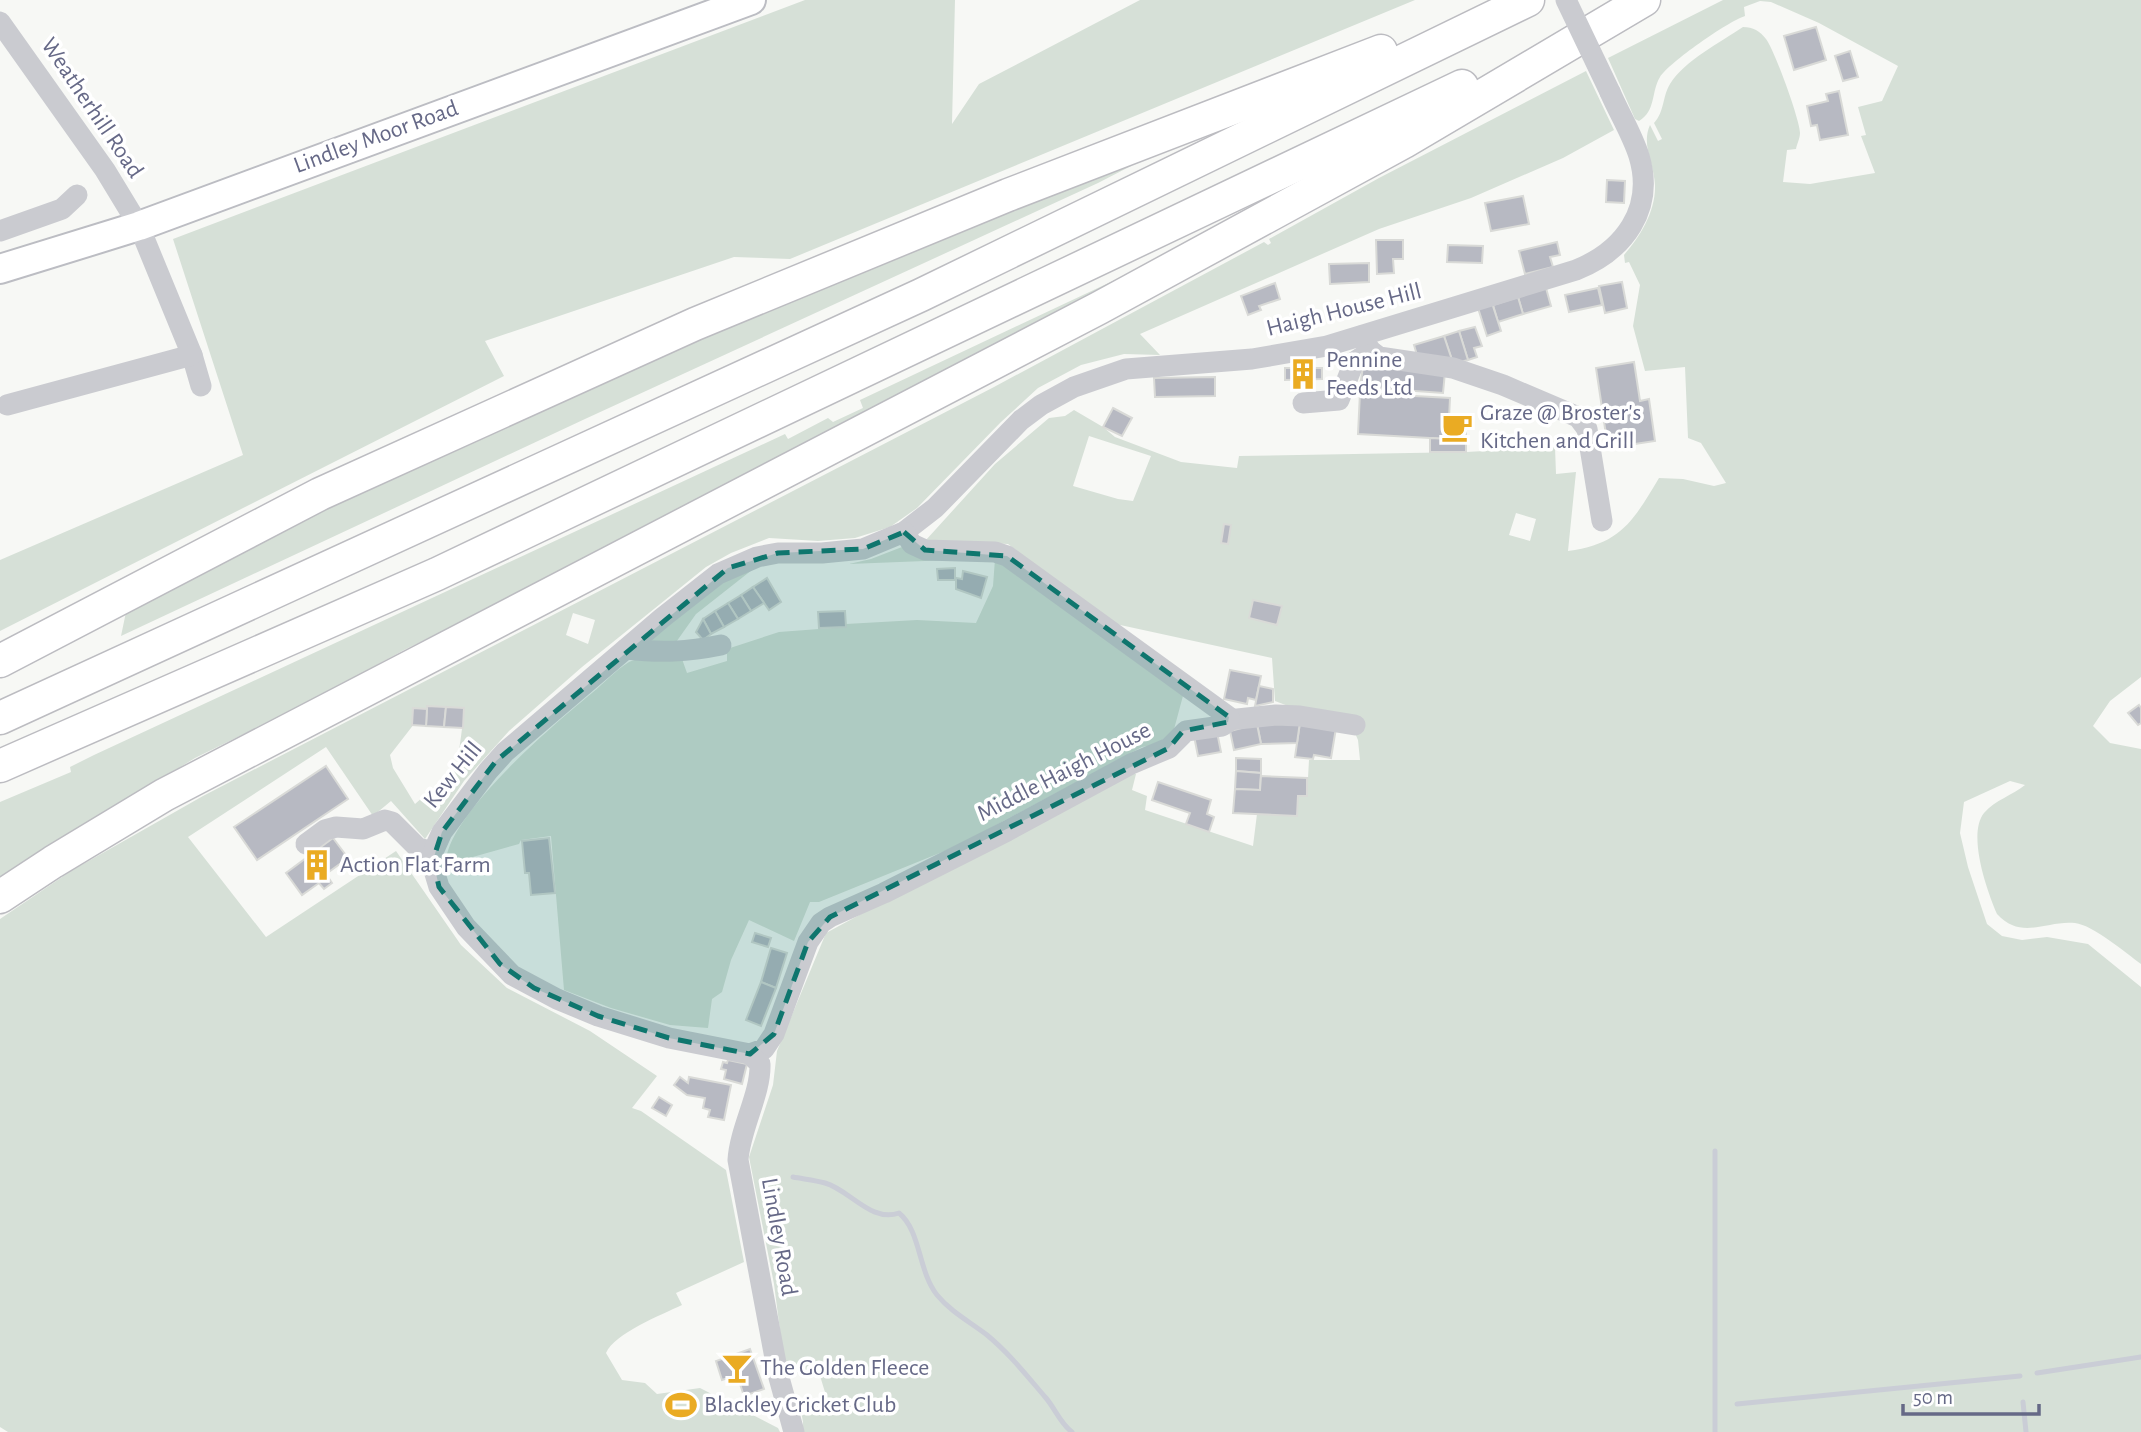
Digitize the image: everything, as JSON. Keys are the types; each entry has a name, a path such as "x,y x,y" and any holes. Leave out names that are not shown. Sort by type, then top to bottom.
{"highway":[{"path":"0,661 320,494 695,324 1008,195 1513,0"},
{"path":"0,719 921,295 1528,0"},
{"path":"0,766 437,574 1644,0"},
{"path":"0,897 164,795 1111,301 1404,142 1644,0"}],"main road":[{"name":"Lindley Moor Road","path":"0,269 139,226 751,0"}],"street":[{"name":"Haigh House Hill","path":"863,549 904,532 935,508 1021,420 1051,398 1085,383 1126,369 1252,359 1366,343 1576,270 1596,262 1613,250 1636,217 1642,197 1643,173 1637,150 1566,0"},
{"name":"Weatherhill Road","path":"0,22 105,170 139,226 192,355 201,386"},
{"path":"0,230 62,209 77,195"},
{"path":"1303,403 1339,400 1354,362 1366,343 1379,357 1387,360 1453,368 1503,385 1578,416 1587,429 1602,521"},
{"path":"7,405 192,355"},
{"path":"904,532 912,544 925,551 995,552 1007,556 1229,717 1228,720"},
{"name":"Kew Hill","path":"433,852 442,832 496,761 534,725 709,580 738,564 778,553 863,549"},
{"path":"626,649 655,653 687,652 721,645"},
{"name":"Middle Haigh House","path":"750,1054 764,1048 774,1034 808,942 821,923 830,917 895,888 1131,764 1169,748 1186,731 1222,726 1228,720 1276,715 1355,725"},
{"path":"306,844 325,830 336,827 363,829 385,820 393,822 418,848 433,852 433,867 439,887 466,927 512,975 557,999 639,1030 750,1054"},
{"name":"Lindley Road","path":"750,1054 760,1064 760,1075 742,1136 738,1160 770,1335 794,1432"}],"highlighted area":[{"path":"904,532 925,550 1007,556 1229,717 1228,722 1183,731 1169,748 830,917 808,942 774,1034 750,1054 669,1038 598,1016 534,988 500,964 439,887 433,860 442,832 496,761 728,568 778,553 863,549"}],"shaded area":[{"path":"805,0 955,0 952,124 979,84 1140,0 1415,0 790,259 734,257 485,341 504,376 0,631 0,560 243,455 173,239"},
{"path":"1723,0 2141,0 2141,677 2110,701 2093,726 2110,743 2141,749 2141,964 2109,940 2082,925 2064,923 2025,928 2006,922 1997,914 1980,863 1977,834 1979,822 1988,808 2025,785 2010,781 1964,802 1960,833 1987,924 2002,936 2022,940 2047,937 2088,944 2141,987 2141,1432 802,1432 801,1411 828,1402 817,1366 791,1375 784,1361 774,1284 749,1157 773,1085 777,1051 826,933 1126,771 1136,774 1132,790 1147,796 1145,810 1253,846 1257,814 1297,815 1298,796 1307,796 1309,760 1360,760 1354,731 1275,701 1272,658 1111,623 1008,544 926,540 995,464 1049,418 1065,416 1074,410 1115,437 1181,462 1237,468 1239,456 1466,452 1555,447 1556,474 1576,472 1568,551 1601,543 1624,528 1659,478 1683,479 1714,486 1726,483 1701,443 1688,438 1685,367 1645,371 1633,326 1640,285 1629,262 1625,263 1624,255 1641,232 1655,195 1647,147 1650,125 1658,141 1662,139 1654,123 1660,114 1667,89 1676,76 1693,60 1743,27 1750,28 1761,34 1770,45 1799,126 1800,135 1796,149 1787,150 1783,182 1810,184 1875,173 1861,136 1866,135 1858,107 1882,101 1898,66 1819,23 1771,2 1760,1 1744,7 1745,16 1713,34 1666,70 1657,83 1651,107 1639,121 1635,119 1608,58","holes":["1089,436 1151,456 1133,501 1073,486","1516,513 1536,519 1530,541 1509,535","1253,600 1281,606 1277,624 1249,618"]},
{"path":"1586,71 1614,130 1563,158 1471,198 1379,229 1140,334 1160,355 1124,354 1081,365 1038,388 917,508 890,527 855,538 818,541 769,538 731,553 706,567 582,667 509,731 464,781 425,839 391,801 373,816 326,747 188,837 266,937 396,851 461,945 507,988 590,1031 657,1076 632,1108 641,1111 726,1170 744,1262 676,1293 682,1305 628,1332 606,1353 622,1380 645,1383 657,1394 700,1388 778,1428 780,1432 8,1432 0,1427 0,919 71,871 203,796 994,387 1264,242 1268,245 1271,243 1269,239 1379,178","holes":["573,613 595,620 588,644 566,635","428,706 464,708 457,767 415,804 393,768 390,755"]},
{"path":"1129,164 1131,166 1098,183 121,636 126,612 179,577 469,438 771,308"},
{"path":"1219,231 535,586 195,758 0,878 0,802 71,772 70,767 94,755 785,434 788,439 828,418 833,422 863,408 860,400"},
{"path":"902,547 950,560 849,564 871,559"},
{"path":"995,559 1184,692 1173,733 957,846 819,902 810,902 794,941 749,920 731,960 722,992 712,999 708,1028 670,1025 611,1008 564,990 551,836 521,840 519,844 455,862 446,860 452,840 484,794 554,725 629,662 663,657 682,659 687,673 727,661 727,649 779,632 846,627 846,624 917,620 976,623 993,586"},
{"path":"757,566 696,614 674,645 646,643 712,587"}],"building":[{"path":"1816,27 1826,60 1794,70 1784,36"},
{"path":"1850,51 1858,77 1843,81 1835,56"},
{"path":"1839,91 1848,135 1820,140 1817,125 1811,126 1807,106 1828,101 1826,94"},
{"path":"1607,180 1625,181 1624,203 1606,202"},
{"path":"1523,196 1529,224 1491,231 1485,203"},
{"path":"1376,240 1403,240 1403,259 1393,259 1394,273 1377,274"},
{"path":"1557,242 1560,255 1550,257 1553,267 1525,274 1519,251"},
{"path":"1448,245 1483,246 1482,263 1447,262"},
{"path":"1369,263 1369,282 1330,284 1329,264"},
{"path":"1622,282 1627,308 1605,313 1599,286"},
{"path":"1275,283 1280,299 1259,306 1261,310 1248,315 1241,296"},
{"path":"1546,288 1551,306 1523,314 1518,297"},
{"path":"1598,288 1602,305 1569,312 1565,295"},
{"path":"1518,297 1523,314 1498,322 1493,305"},
{"path":"1492,303 1501,331 1487,336 1478,308"},
{"path":"1475,327 1482,346 1474,348 1477,357 1468,360 1459,331"},
{"path":"1459,331 1468,360 1457,363 1452,360 1444,336"},
{"path":"1444,336 1452,360 1417,355 1414,345"},
{"path":"1634,362 1640,401 1649,399 1655,441 1608,448 1596,368"},
{"path":"1363,366 1445,372 1443,393 1360,387"},
{"name":"Pennine Feeds Ltd","path":"1285,368 1322,368 1322,379 1285,380"},
{"path":"1215,377 1215,396 1155,397 1154,378"},
{"path":"1360,393 1450,398 1448,439 1358,434"},
{"path":"1113,408 1132,418 1122,436 1103,427"},
{"name":"Graze @ Broster's Kitchen and Grill","path":"1449,417 1466,417 1466,452 1430,452 1430,438 1448,439"},
{"path":"1224,524 1231,525 1228,544 1221,543"},
{"path":"955,568 955,580 938,580 937,569"},
{"path":"963,571 987,577 981,598 956,589 956,578 962,579"},
{"path":"767,578 781,602 769,610 753,587"},
{"path":"753,587 764,603 751,611 741,595"},
{"path":"741,595 751,611 738,619 728,603"},
{"path":"1253,600 1282,606 1277,625 1249,618"},
{"path":"728,603 738,619 724,627 715,611"},
{"path":"715,611 724,627 711,634 703,619"},
{"path":"845,611 846,627 819,628 818,612"},
{"path":"703,619 711,634 703,640 696,632"},
{"path":"1230,670 1261,676 1256,700 1248,698 1247,704 1224,699"},
{"path":"1259,686 1273,689 1273,702 1255,706"},
{"path":"2139,705 2141,723 2138,725 2128,713"},
{"path":"427,706 446,707 444,727 426,726"},
{"path":"446,707 464,708 463,728 444,727"},
{"path":"413,708 427,709 426,726 412,725"},
{"path":"1300,722 1336,728 1331,758 1314,755 1313,759 1295,757"},
{"path":"1300,722 1297,743 1261,744 1257,724"},
{"path":"1257,724 1261,744 1234,750 1230,731"},
{"path":"1217,732 1221,752 1198,756 1194,736"},
{"path":"1236,758 1261,759 1261,773 1236,771"},
{"path":"326,766 348,799 257,860 234,827"},
{"path":"1236,771 1261,773 1260,790 1235,789"},
{"path":"1261,776 1307,778 1307,796 1298,796 1297,816 1233,813 1235,789 1260,790"},
{"path":"1158,782 1211,800 1207,814 1214,817 1209,832 1186,824 1190,813 1152,800"},
{"name":"Action Flat Farm","path":"333,838 348,858 326,874 332,883 324,889 319,883 302,895 286,873"},
{"path":"549,838 555,893 531,895 529,873 525,873 522,841"},
{"path":"755,933 771,938 768,947 752,942"},
{"path":"771,948 787,953 776,988 761,982"},
{"path":"761,982 776,988 761,1026 746,1020"},
{"path":"728,1060 747,1064 742,1084 724,1079 726,1070 721,1069 723,1062 727,1063"},
{"path":"680,1077 688,1083 689,1077 731,1085 724,1120 708,1117 710,1110 703,1108 705,1098 687,1095 674,1085"},
{"path":"659,1097 672,1105 666,1116 652,1108"},
{"name":"The Golden Fleece","path":"750,1349 764,1389 744,1396 737,1375 722,1380 716,1361"}],"waterway":[{"path":"1715,1151 1715,1432"},
{"path":"793,1177 834,1187 879,1214 899,1213 912,1230 926,1275 937,1295 954,1312 987,1335 1018,1365 1072,1432"},
{"path":"2037,1373 2141,1357"},
{"path":"1737,1404 2020,1376"},
{"path":"2023,1402 2026,1432"}],"place":[{"name":"Pennine Feeds Ltd","path":"1303,374"},
{"name":"Graze @ Broster's Kitchen and Grill","path":"1457,427"},
{"name":"Action Flat Farm","path":"317,865"},
{"name":"The Golden Fleece","path":"737,1368"},
{"name":"Blackley Cricket Club","path":"681,1405"}]}
